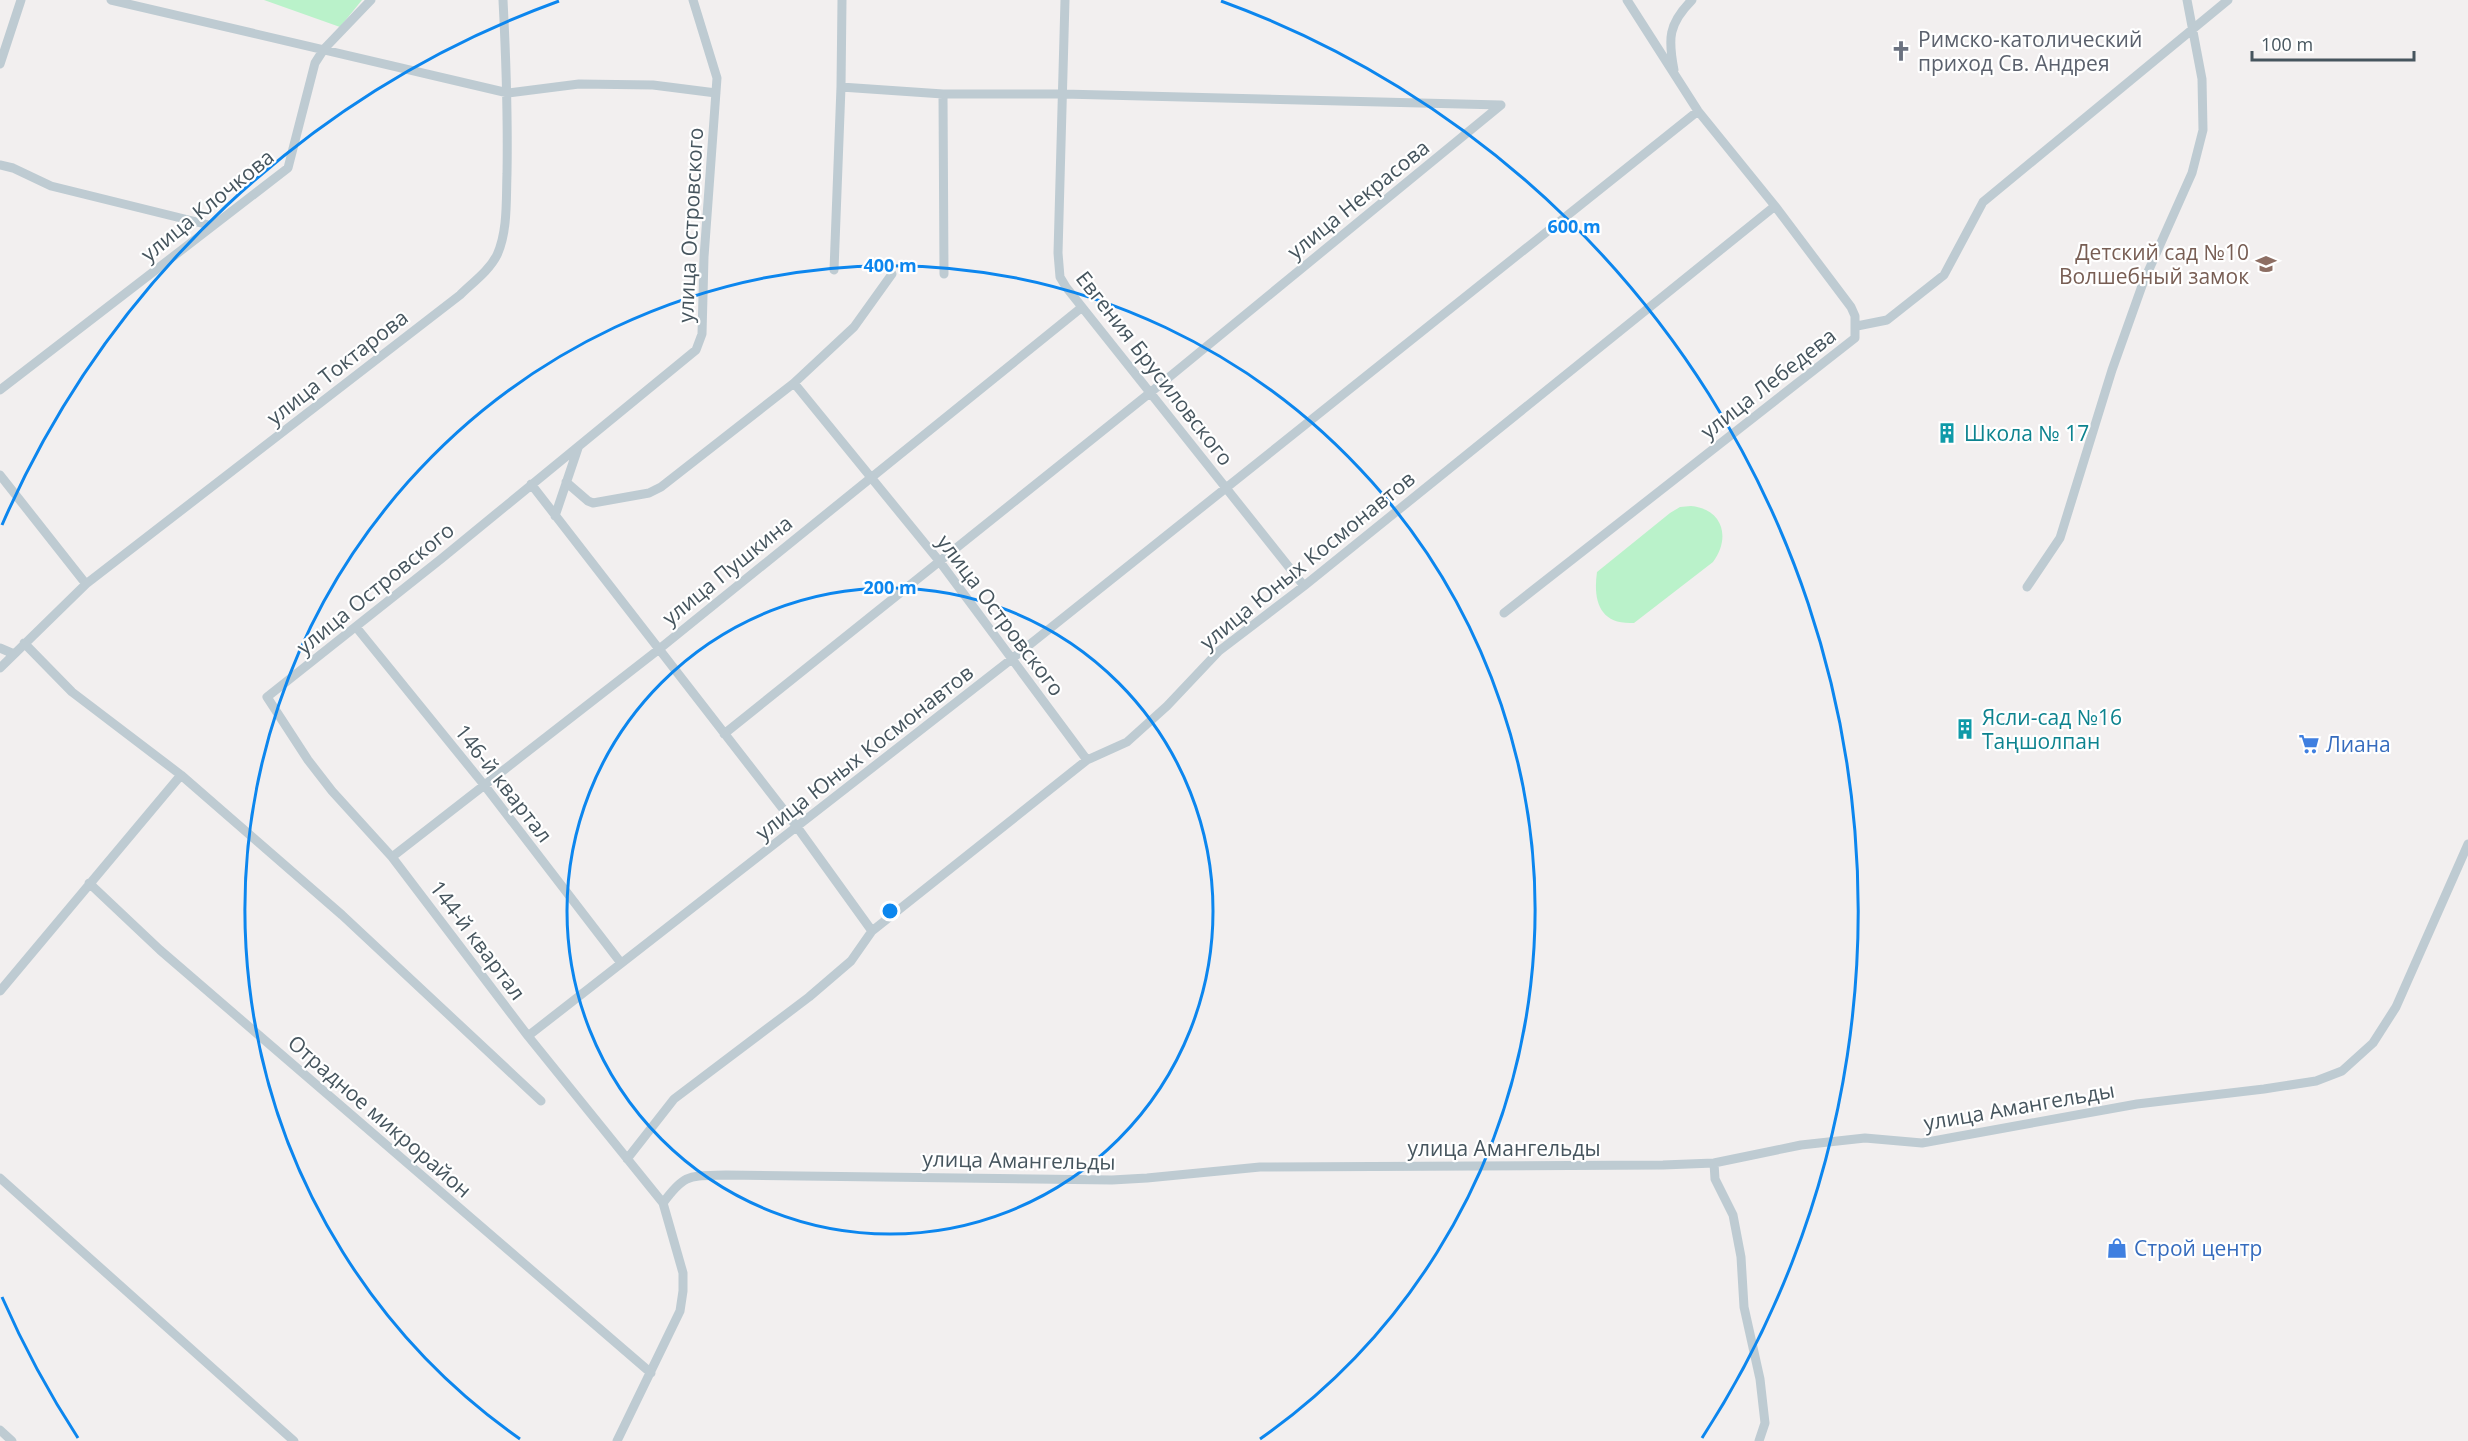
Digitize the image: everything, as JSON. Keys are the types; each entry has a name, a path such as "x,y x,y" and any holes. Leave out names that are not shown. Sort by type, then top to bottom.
{"street":[{"path":"0,64 21,0"},
{"path":"111,0 508,93 579,84 652,85 716,93"},
{"name":"улица Клочкова","path":"0,390 288,168 315,63 324,49 370,0"},
{"name":"улица Токтарова","path":"0,668 86,584 451,303 488,267 497,255 504,219 508,93 503,0"},
{"name":"улица Островского","path":"267,697 696,350 702,334 704,257 717,78 693,0"},
{"path":"834,270 842,0"},
{"name":"Евгения Брусиловского","path":"1065,0 1058,254 1060,277 1081,308 1304,586"},
{"name":"улица Лебедева","path":"1504,613 1855,338 1856,316 1851,307 1775,206 1698,111 1627,0"},
{"name":"улица Лебедева","path":"1675,73 1669,39 1677,18 1692,0"},
{"path":"2026,587 2060,538 2109,377 2143,283 2192,173 2203,130 2202,79 2187,0"},
{"path":"1857,326 1887,320 1944,275 1983,202 2228,0"},
{"name":"улица Некрасова","path":"724,734 1150,392 1501,105 1063,94 943,94 841,87"},
{"path":"943,94 944,274"},
{"name":"улица Юных Космонавтов","path":"528,1036 1013,658 1698,111"},
{"path":"0,165 13,168 51,186 213,226"},
{"name":"улица Юных Космонавтов","path":"627,1159 674,1099 809,997 851,961 872,931 1087,760 1127,742 1167,706 1219,651 1304,586 1775,206"},
{"path":"566,482 593,503 649,493 661,487 794,383 854,327 892,274"},
{"name":"улица Пушкина","path":"392,857 658,650 1081,308"},
{"name":"улица Островского","path":"794,383 869,478 940,562 1087,760"},
{"path":"555,516 579,446"},
{"path":"0,475 86,584"},
{"path":"531,484 797,827 872,931"},
{"name":"146-й квартал","path":"356,627 485,786 621,963"},
{"path":"24,643 72,692 181,776 342,915 541,1101"},
{"path":"0,648 14,654"},
{"name":"144-й квартал","path":"267,697 308,760 392,857 528,1036 663,1203"},
{"path":"0,991 181,776"},
{"name":"улица Амангельды","path":"663,1203 680,1181 700,1176 1112,1179 1147,1178 1260,1167 1663,1166 1714,1163 1801,1145 1865,1138 1922,1143 2137,1104 2316,1081 2342,1071 2373,1043 2396,1007 2468,844"},
{"name":"Отрадное микрорайон","path":"89,883 160,950 651,1373"},
{"path":"1714,1163 1715,1179 1733,1215 1741,1257 1744,1306 1760,1379 1765,1423 1759,1441"},
{"path":"0,1178 294,1441"},
{"path":"617,1441 680,1311 683,1273 663,1203"},
{"path":"0,1430 12,1441"}],"green space":[{"path":"264,0 362,0 340,27"},
{"path":"1680,507 1702,508 1710,513 1721,526 1722,544 1713,562 1634,623 1622,623 1606,615 1601,609 1596,592 1597,572 1670,513"}],"place":[{"name":"Римско-католический приход Св. Андрея","path":"1901,51"},
{"name":"Детский сад №10 Волшебный замок","path":"2266,264"},
{"name":"Школа № 17","path":"1947,433"},
{"name":"Ясли-сад №16 Таңшолпан","path":"1965,729"},
{"name":"Лиана","path":"2309,744"},
{"name":"Строй центр","path":"2117,1248"}]}
